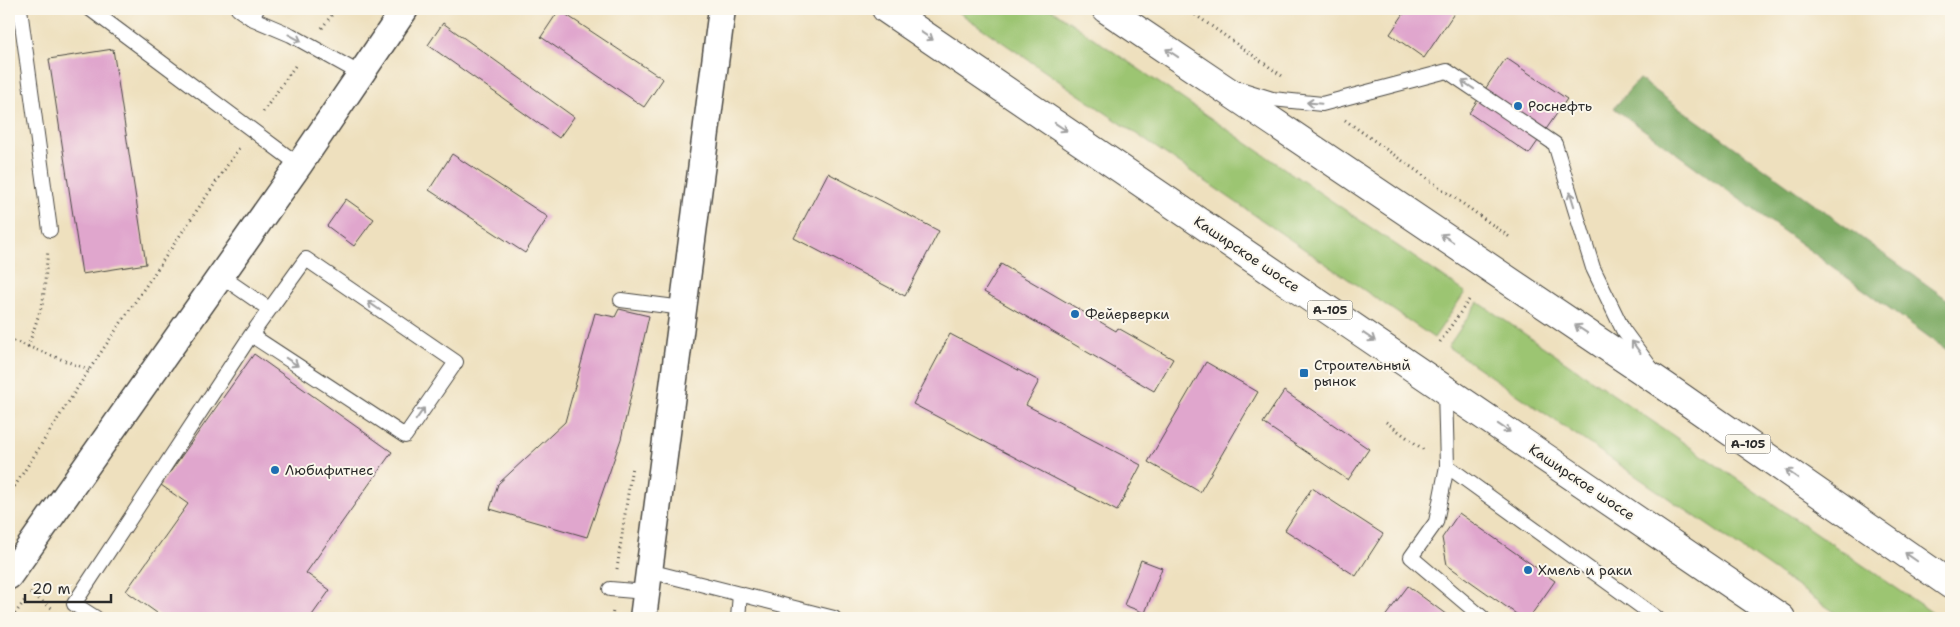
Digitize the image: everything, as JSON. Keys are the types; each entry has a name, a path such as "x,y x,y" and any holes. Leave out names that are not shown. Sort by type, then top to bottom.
{"highway":[{"name":"Каширское шоссе","path":"886,9 1781,618"},
{"name":"А-105","path":"1106,9 1665,386 1951,585"}],"street":[{"path":"9,576 299,165 405,9"},
{"path":"643,618 722,9"}],"lane":[{"path":"20,9 50,230"},
{"path":"90,9 252,128 299,165"},
{"path":"238,9 254,13 361,74"},
{"path":"1213,80 1272,99 1322,104 1447,72 1555,144 1593,268 1623,330 1665,386"},
{"path":"96,618 74,604 251,335 306,259 456,362 405,436 251,335"},
{"path":"221,276 269,309"},
{"path":"621,300 683,308"},
{"path":"1445,388 1447,466 1436,522 1411,557 1483,618"},
{"path":"1447,466 1657,618"},
{"path":"610,589 648,582 740,594 834,618"},
{"path":"738,618 740,594"}],"path":[{"path":"9,495 89,370 252,128 336,9"},
{"path":"1187,9 1511,238"},
{"path":"28,347 42,302 50,230"},
{"path":"1440,342 1471,297"},
{"path":"9,339 89,370"},
{"path":"1386,422 1447,466"},
{"path":"29,593 59,613"}],"green space":[{"path":"954,9 1051,9 1465,292 1434,338"},
{"path":"1639,79 1951,302 1951,353 1614,108"},
{"path":"1478,302 1940,618 1843,618 1448,347"}],"building":[{"path":"1407,9 1450,9 1455,12 1424,58 1390,34"},
{"path":"559,10 663,79 644,107 541,37"},
{"path":"443,23 574,117 559,138 428,45"},
{"path":"113,49 146,264 82,274 49,59"},
{"name":"Роснефть","path":"1506,58 1567,99 1529,154 1469,113"},
{"path":"452,154 548,217 525,253 429,190"},
{"path":"828,173 939,231 905,296 794,238"},
{"path":"346,199 374,219 354,246 327,226"},
{"path":"1001,264 1116,331 1118,328 1173,359 1154,391 984,292"},
{"path":"619,309 649,316 621,439 587,537 490,509 498,484 565,422 595,313 615,317"},
{"path":"950,334 1039,381 1026,405 1141,465 1117,511 913,404"},
{"path":"254,354 392,452 306,573 330,590 310,618 164,618 126,591 188,504 161,485"},
{"path":"1206,362 1258,392 1200,492 1148,462"},
{"path":"1284,391 1369,449 1348,480 1263,423"},
{"path":"1312,488 1383,534 1356,576 1285,530"},
{"path":"1459,513 1555,581 1529,618 1522,618 1447,565 1442,538"},
{"path":"1141,560 1162,568 1145,613 1124,605"},
{"path":"1408,586 1451,618 1384,618"}],"place":[{"name":"Роснефть","path":"1518,106"},
{"name":"Фейерверки","path":"1075,314"},
{"name":"Строительный рынок","path":"1304,373"},
{"name":"Любифитнес","path":"275,470"},
{"name":"Хмель и раки","path":"1528,570"}]}
